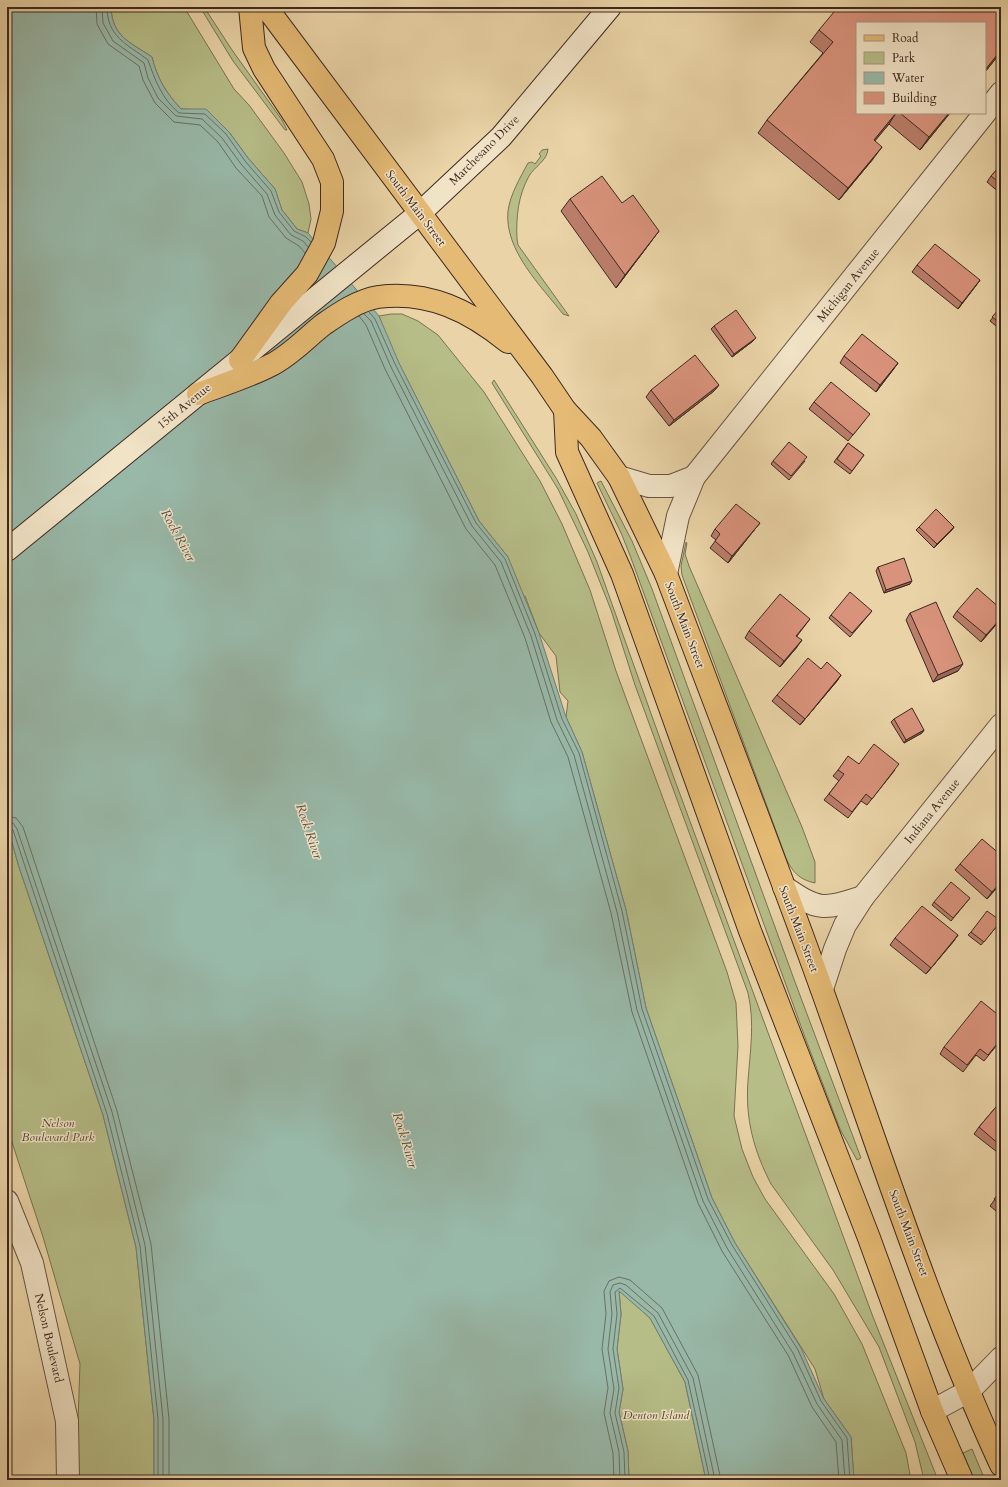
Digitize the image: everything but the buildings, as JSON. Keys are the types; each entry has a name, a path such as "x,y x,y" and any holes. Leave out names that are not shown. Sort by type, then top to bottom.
{"main road":[{"path":"240,360 281,303 307,274 324,243 330,222 332,182 323,159 264,69 254,48 250,7"},
{"name":"South Main Street","path":"266,7 528,358 565,410 591,438 619,477 666,574 822,990 890,1184 969,1391 1001,1465"},
{"path":"198,394 272,364 325,324 357,304 378,297 411,296 436,300 458,309 496,332 528,358"},
{"path":"565,410 567,452 622,574 750,931 869,1238 932,1411 962,1480"}],"street":[{"name":"Marchesano Drive","path":"362,261 420,213 501,137 610,7"},
{"name":"Michigan Avenue","path":"986,112 1001,93"},
{"name":"Michigan Avenue","path":"666,574 678,516 694,477 984,114"},
{"name":"15th Avenue","path":"7,550 362,261"},
{"name":"Michigan Avenue","path":"619,477 649,486 671,486 694,477"},
{"name":"Indiana Avenue","path":"822,990 835,949 845,925 864,897 1001,725"},
{"path":"784,887 804,900 820,906 836,905 864,897"},
{"name":"Nelson Boulevard","path":"7,1201 32,1263 65,1414 68,1480"},
{"path":"932,1411 969,1391 1001,1358"}],"green space":[{"path":"111,7 184,7 234,89 249,105 284,153 302,182 309,204 311,219 308,233 297,229 282,210 275,189 248,158 229,132 206,110 181,109 159,78 152,57 124,38 119,32 112,17"},
{"path":"200,7 204,7 232,50 282,120 287,130 285,130 233,61"},
{"path":"548,149 543,160 529,176 522,191 517,215 517,239 518,245 569,316 563,314 526,267 512,240 508,225 509,205 513,193 528,163 532,162 535,164 541,156 539,154 542,150"},
{"path":"402,314 418,321 438,335 484,392 540,481 562,524 590,590 616,671 727,972 736,1003 738,1046 734,1116 742,1149 753,1177 765,1199 834,1294 862,1344 906,1453 911,1480 854,1480 851,1437 824,1399 815,1369 735,1243 712,1198 646,1008 626,910 582,752 566,717 568,701 560,692 556,656 539,633 525,596 518,596 508,557 479,521 388,342 379,316"},
{"path":"494,380 556,478 576,514 597,562 674,778 873,1317 938,1480 924,1480 915,1442 879,1347 833,1270 771,1184 765,1172 755,1147 749,1122 747,1095 752,1026 748,993 635,685 611,610 588,552 558,489 492,383"},
{"path":"601,481 632,541 652,589 795,982 861,1158 857,1160 840,1129 806,1040 631,558 622,535 597,483"},
{"path":"686,542 685,554 689,566 802,827 815,862 815,883 805,880 797,875 786,858 682,575 681,566"},
{"name":"Nelson Boulevard Park","path":"7,825 19,867 103,1115 136,1247 154,1420 154,1480 76,1480 80,1364 43,1237 7,1127"},
{"name":"Denton Island","path":"619,1290 650,1318 685,1382 706,1480 629,1480 628,1451 619,1412 623,1389 617,1349 621,1314"},
{"path":"1000,1395 1001,1396 1001,1432 997,1413"},
{"path":"972,1449 985,1480 974,1480 963,1453"}],"water":[{"name":"Rock River","path":"7,7 111,7 112,17 119,32 124,38 152,57 159,78 181,109 206,109 229,132 248,158 275,189 282,210 297,229 308,233 379,316 399,363 479,521 508,557 539,633 566,717 582,752 626,910 646,1008 712,1198 735,1243 801,1348 824,1399 851,1437 854,1480 706,1480 685,1382 650,1318 619,1291 621,1314 617,1349 623,1389 619,1412 628,1451 629,1480 154,1480 154,1420 136,1247 103,1115 19,867 7,825"}]}
